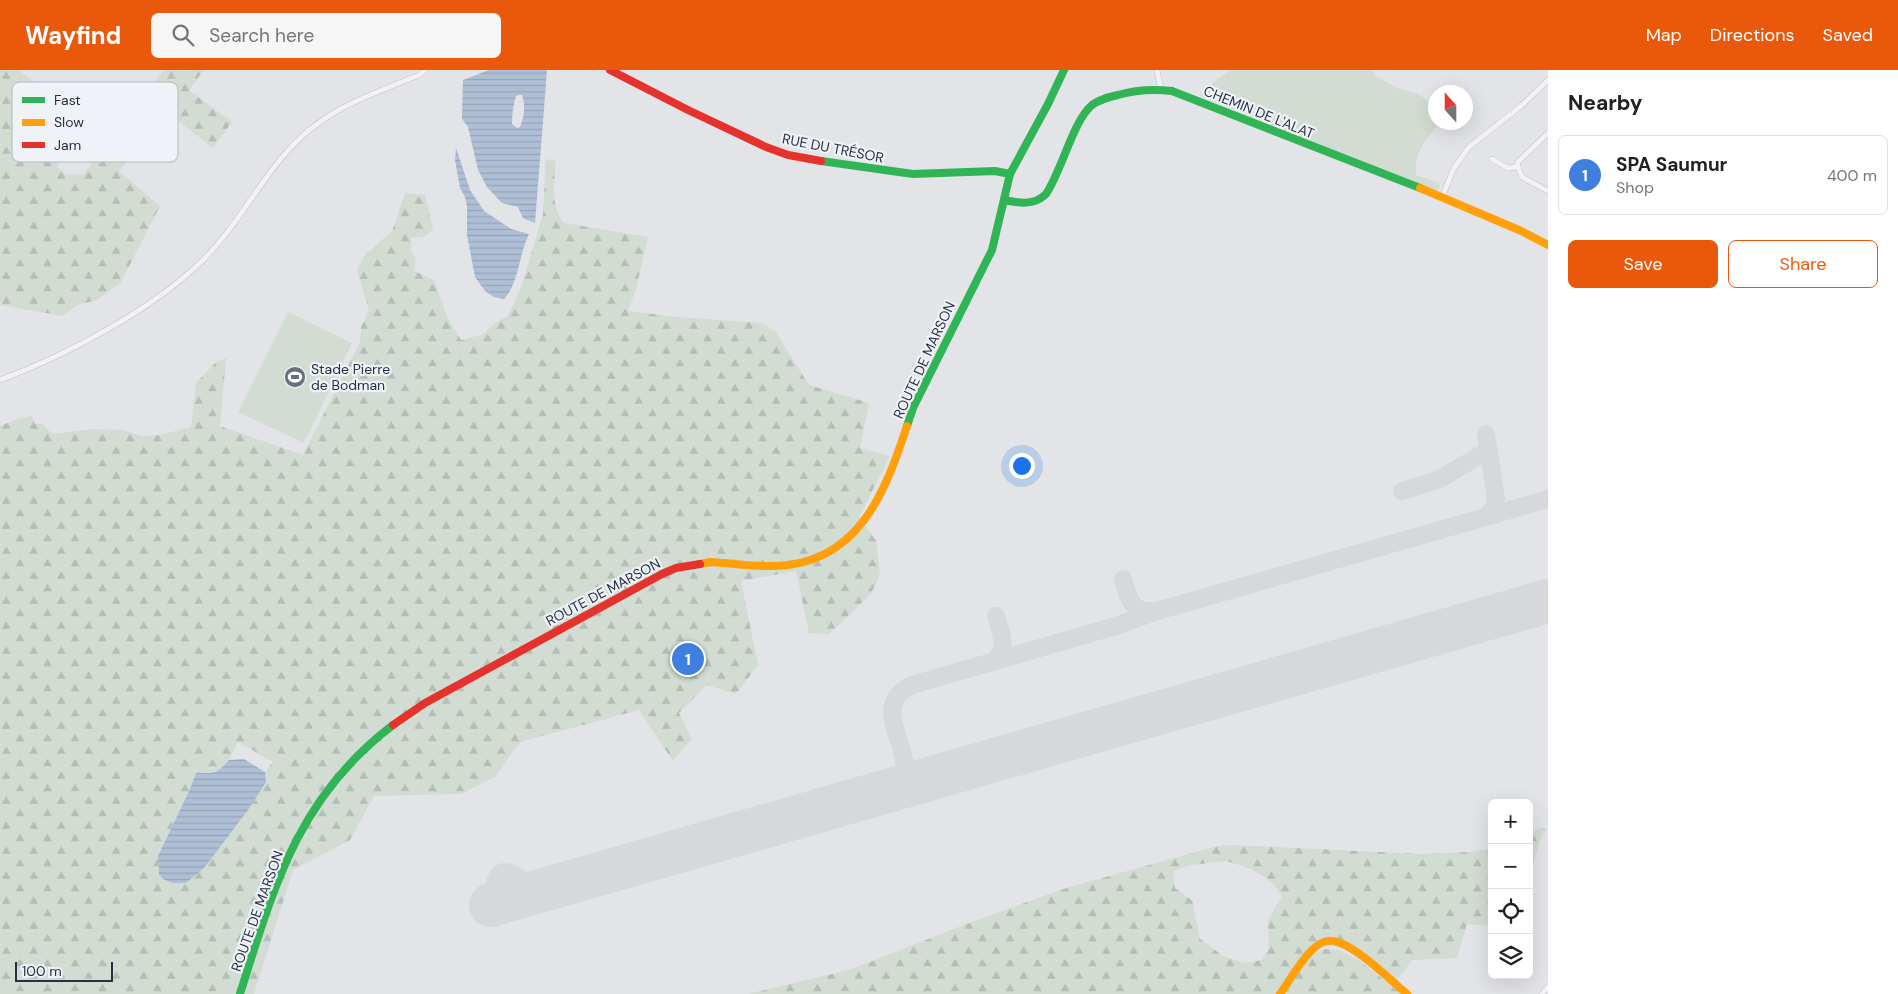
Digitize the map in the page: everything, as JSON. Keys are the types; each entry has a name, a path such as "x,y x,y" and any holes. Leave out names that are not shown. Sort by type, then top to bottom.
{"street":[{"path":"0,380 38,366 121,321 169,289 202,261 240,216 283,155 316,124 345,105 419,76 425,70"},
{"name":"RUE DU TRÉSOR","path":"610,70 728,130 788,155 895,172 922,174 995,171 1010,174"},
{"name":"ROUTE DE MARSON","path":"240,994 271,898 300,832 319,801 344,771 369,745 400,719 434,698 676,568 710,562 776,566 791,564 831,551 853,534 867,518 880,495 892,468 913,408 992,250 1010,174 1064,70"},
{"path":"1156,70 1161,90"},
{"path":"1442,197 1454,168 1469,147 1521,106 1548,80"},
{"name":"CHEMIN DE L'ALAT","path":"1004,200 1030,204 1043,198 1050,188 1083,115 1093,104 1114,95 1149,89 1172,91 1442,197 1548,245"},
{"path":"1548,133 1517,163 1522,177 1548,191"},
{"path":"1492,160 1508,168 1518,168"},
{"path":"1280,994 1311,951 1317,946 1332,941 1343,944 1355,951 1408,994"},
{"path":"1542,994 1548,987"}],"green space":[{"path":"0,70 18,70 34,82 12,82 12,162 59,162 57,166 66,175 84,174 93,162 127,162 119,171 160,206 121,282 97,300 77,305 63,316 0,305"},
{"path":"164,70 204,70 189,90 232,122 213,148 178,121 178,82 155,82"},
{"path":"1231,70 1371,70 1376,76 1399,89 1417,93 1428,102 1428,130 1434,130 1419,152 1416,175 1439,183 1440,186 1436,193 1200,96 1215,81"},
{"path":"546,159 556,161 555,201 564,223 648,237 636,289 628,311 678,317 762,323 775,331 809,385 869,403 860,448 890,456 859,517 876,541 880,573 870,595 829,634 809,633 796,571 741,581 758,665 736,694 707,685 679,713 692,739 673,761 639,710 520,742 495,777 461,794 374,796 350,840 293,870 254,994 0,994 0,426 17,419 32,416 35,424 42,423 52,434 93,429 124,430 141,436 160,435 191,427 196,383 216,362 226,358 220,426 303,455 360,342 361,327 369,310 357,270 365,255 392,231 405,193 425,195 433,229 424,237 411,238 411,251 416,258 414,271 434,280 448,319 461,340 481,335 498,321 508,316 521,288 543,214","holes":["238,742 273,762 265,772 266,782 159,874 158,856 196,773 219,770 227,763"]},
{"name":"Stade Pierre de Bodman","path":"288,312 352,343 304,443 238,412"},
{"path":"1541,828 1547,829 1541,838 1533,863 1533,844 1533,831"},
{"path":"1234,845 1421,854 1470,852 1488,849 1488,926 1467,924 1457,958 1412,960 1396,982 1358,951 1327,938 1276,994 748,994 852,969 969,923 1063,889 1217,846","holes":["1226,861 1251,869 1271,882 1282,896 1268,920 1269,948 1262,960 1245,963 1223,956 1200,939 1193,901 1175,888 1173,871 1191,865"]},
{"path":"1324,949 1339,950 1359,960 1401,994 1283,994 1312,956"}],"water":[{"path":"489,70 547,70 535,223 523,218 518,207 502,203 487,187 478,170 468,127 462,119 463,80","holes":["522,95 524,103 523,115 520,127 517,128 512,124 513,110 516,96"]},
{"path":"456,148 470,190 484,211 511,229 529,234 513,285 504,299 494,297 485,291 475,277 467,235 467,206 460,188 455,160"},
{"path":"244,759 265,772 266,782 248,810 204,868 186,883 173,883 163,879 159,874 158,856 196,773 215,772 222,768 229,760"}],"taxiway":[{"path":"1485,517 1494,508 1496,498 1486,434"},
{"path":"1402,491 1438,480 1489,450"},
{"path":"890,789 901,778 904,766 903,752 894,724 892,710 896,697 909,686 1119,625 1157,611 1548,499"},
{"path":"1123,579 1132,604 1141,610 1156,611"},
{"path":"993,661 998,657 1002,646 996,616"},
{"path":"904,761 910,769 917,773 935,776"},
{"path":"500,902 495,882 499,875 504,872 514,875 536,888 543,889 556,886"}],"runway":[{"path":"491,905 1548,601"}],"traffic: fast":[{"path":"907,426 913,408 992,250 1010,174 1064,70"},
{"path":"1004,200 1021,203 1031,202 1046,194 1079,122 1092,105 1111,97 1151,90 1172,91 1420,188"},
{"path":"821,161 913,174 995,171 1010,174"},
{"path":"240,994 278,880 312,813 334,782 361,753 393,725"}],"traffic: slow":[{"path":"1420,188 1519,230 1548,245"},
{"path":"700,564 710,562 775,566 804,562 828,553 847,538 864,520 889,476 907,426"},
{"path":"1280,994 1307,955 1314,948 1329,941 1341,943 1351,948 1407,994"}],"traffic: jam":[{"path":"610,70 766,147 788,155 821,161"},
{"path":"393,725 425,703 662,574 676,568 700,564"}],"place":[{"name":"Stade Pierre de Bodman","path":"295,377"},
{"name":"SPA Saumur","path":"688,659"}]}
